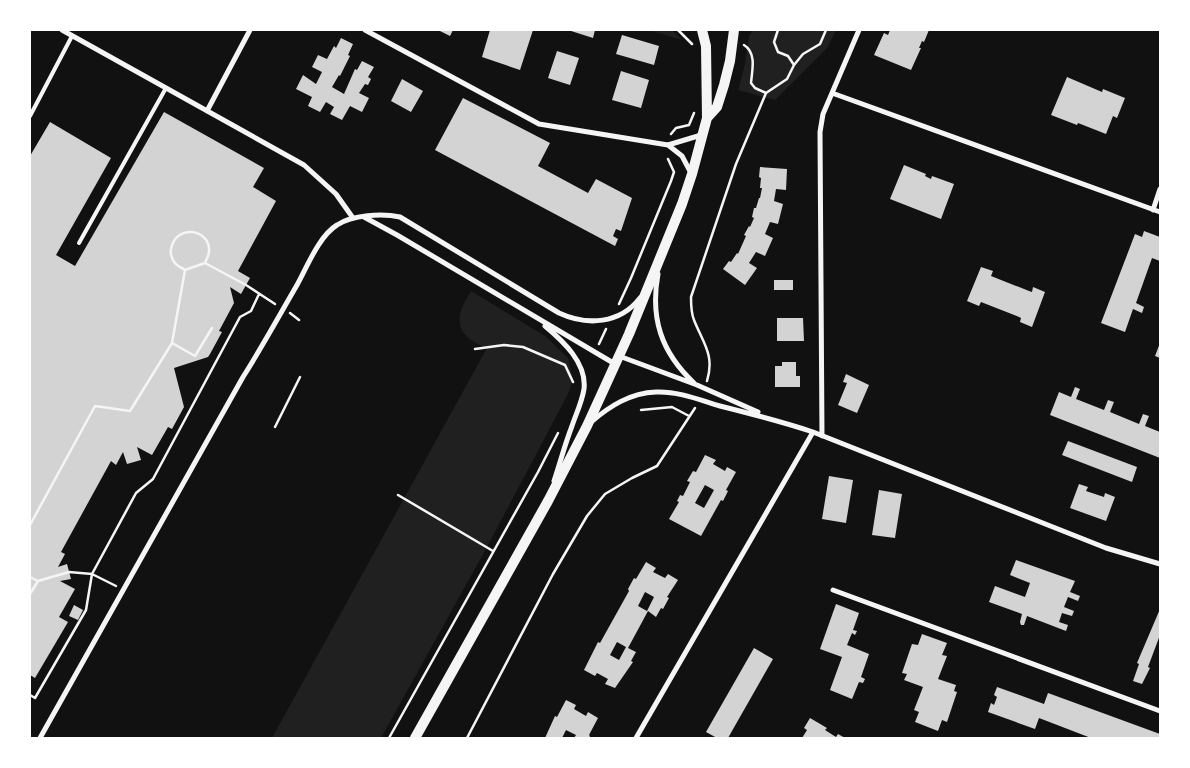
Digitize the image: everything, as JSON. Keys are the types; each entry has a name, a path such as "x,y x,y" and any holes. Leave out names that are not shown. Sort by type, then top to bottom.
{"main road":[{"path":"415,738 548,501 587,426 617,360 682,204 692,174 706,118 706,46 702,30"},
{"path":"706,118 717,107 722,92 730,61 734,30"}],"street":[{"path":"62,30 304,166 336,194 353,218"},
{"path":"207,111 250,30"},
{"path":"365,30 539,124 668,145 702,133"},
{"path":"822,436 820,132 823,114 859,30"},
{"path":"832,93 1160,212"},
{"path":"668,145 682,156 692,174"},
{"path":"1153,210 1160,189"},
{"path":"40,738 210,434 324,238 338,224 353,218 380,215 400,216 570,318 586,322 611,319 630,308 648,287"},
{"path":"363,217 397,235 595,353 697,385 771,418"},
{"path":"661,255 655,299 658,327 672,358 697,385"},
{"path":"538,318 568,348 576,360 584,379 580,406 548,501"},
{"path":"587,426 620,401 635,396 656,392 700,400 771,418 813,432 1106,548 1160,564"},
{"path":"636,738 813,432"},
{"path":"833,590 1160,711"}],"lane":[{"path":"30,116 72,36"},
{"path":"79,244 166,88"}],"path":[{"path":"678,30 694,47"},
{"path":"778,30 774,42 778,52 788,56 794,65"},
{"path":"766,92 787,80 794,65 803,54 820,44 826,30"},
{"path":"595,353 631,278 671,181 674,172 664,156 672,131 689,125 695,106"},
{"path":"185,270 174,263 170,251 173,239 183,232 196,232 206,240 209,251 205,263"},
{"path":"185,270 205,263 246,284 299,320"},
{"path":"30,525 95,406 130,411 172,343 185,270"},
{"path":"30,695 35,698 86,610 92,574 136,493 153,480 240,317 251,311 259,294"},
{"path":"172,343 195,356 212,328"},
{"path":"475,349 504,345 523,347 565,365 577,392 584,379"},
{"path":"274,427 300,377"},
{"path":"641,410 672,407 690,417"},
{"path":"389,738 559,431"},
{"path":"398,495 493,551"},
{"path":"30,594 38,581 69,572 92,574"},
{"path":"30,577 38,581"}],"shaded area":[{"path":"649,30 672,30 682,40"},
{"path":"753,30 836,30 827,48 775,100 738,90 745,64 749,36"},
{"path":"471,291 545,336 568,358 573,380 568,394 487,547 381,738 272,738 487,348 468,338 460,326 461,310"}],"building":[{"path":"438,30 453,30 450,36"},
{"path":"490,30 533,30 520,70 482,57"},
{"path":"568,30 595,30 593,38"},
{"path":"890,30 929,30 924,42 922,41 919,48 921,48 911,70 874,55 884,33 888,35"},
{"path":"622,35 659,46 654,65 616,54"},
{"path":"341,38 353,44 348,55 350,56 332,87 344,94 355,69 357,70 362,61 374,67 368,77 371,79 368,85 365,84 359,93 369,98 362,112 350,106 342,120 330,114 334,107 326,102 320,112 308,106 312,97 296,89 303,75 316,84 322,72 312,67 318,55 327,59"},
{"path":"557,51 579,58 570,85 548,78"},
{"path":"621,71 649,80 641,108 612,100"},
{"path":"1067,77 1102,92 1103,89 1125,98 1117,118 1113,116 1106,134 1051,115"},
{"path":"402,79 423,91 411,112 391,101"},
{"path":"463,98 550,143 538,166 588,193 596,179 632,198 621,231 616,229 613,236 618,239 615,246 435,150"},
{"path":"164,112 264,168 253,187 276,201 238,271 250,278 241,294 230,287 234,303 219,331 222,332 210,354 208,357 174,368 184,407 172,429 168,427 152,455 137,447 141,460 127,464 123,452 116,465 111,461 61,552 65,554 58,567 67,564 71,579 60,581 75,589 59,617 68,622 35,678 30,675 30,156 50,122 111,158 56,255 75,266"},
{"path":"904,165 926,174 925,176 931,179 932,176 954,184 941,219 890,199"},
{"path":"760,167 787,169 786,190 776,189 774,201 783,204 778,224 770,222 765,234 773,238 765,256 756,252 749,263 757,268 745,285 723,269 738,254 746,236 744,235 754,218 752,217 754,208 756,208 760,198 762,188 760,188"},
{"path":"1144,231 1160,237 1160,261 1152,258 1136,303 1144,307 1142,313 1133,309 1125,332 1101,323 1135,234 1142,237"},
{"path":"981,267 993,271 991,276 1029,291 1032,292 1033,287 1045,292 1032,327 1020,322 1021,318 1019,317 981,302 979,306 967,301"},
{"path":"774,280 793,280 793,290 774,290"},
{"path":"777,318 803,318 804,341 777,341"},
{"path":"1160,343 1160,358 1155,356"},
{"path":"782,362 796,362 796,376 800,376 800,387 775,387 775,366 782,366"},
{"path":"846,374 869,385 857,413 838,405 847,383 843,382"},
{"path":"1075,387 1080,389 1076,399 1104,410 1108,400 1114,402 1110,412 1139,424 1143,414 1149,416 1145,426 1160,432 1160,458 1050,415 1059,392 1071,397"},
{"path":"1068,441 1137,467 1132,482 1062,455"},
{"path":"705,455 716,460 713,464 725,471 727,467 736,472 726,490 728,491 723,501 721,500 701,536 669,519 679,502 677,501 680,495 683,496 690,482 687,481 693,471 696,472","holes":["705,485 714,490 704,508 695,503"]},
{"path":"829,476 853,480 846,523 822,519"},
{"path":"1079,484 1088,487 1086,491 1104,497 1105,493 1115,497 1106,521 1070,508"},
{"path":"879,490 902,494 895,538 872,535"},
{"path":"1016,560 1075,581 1070,592 1080,596 1078,601 1068,597 1064,607 1074,611 1072,616 1062,613 1059,622 1068,625 1066,631 1027,616 1024,625 1021,625 1022,614 989,602 995,586 1025,597 1030,583 1010,575"},
{"path":"646,562 656,568 653,572 665,578 668,574 678,580 667,597 669,598 663,609 661,608 656,617 648,611 628,648 636,652 631,661 633,662 615,688 605,684 608,679 597,673 595,676 584,670 598,642 600,643 629,591 628,589 634,578 636,579","holes":["645,592 654,597 647,611 638,606","617,642 626,647 619,660 610,655"]},
{"path":"836,604 859,613 853,630 857,631 855,635 852,633 847,645 869,654 861,677 865,679 863,683 859,682 852,699 830,690 842,657 820,649"},
{"path":"74,605 83,610 78,620 69,616"},
{"path":"1160,609 1160,635 1148,667 1150,668 1142,684 1133,681 1139,664 1137,663"},
{"path":"922,634 947,643 942,655 947,656 938,679 956,685 954,691 957,692 947,722 942,720 938,731 915,722 919,712 914,710 923,687 904,680 907,674 902,673 912,644 918,645"},
{"path":"754,648 773,659 728,738 717,738 706,732"},
{"path":"997,687 1044,704 1048,693 1160,734 1160,738 1091,738 1039,718 1035,729 988,712 991,703 994,705 997,697 994,695"},
{"path":"566,700 576,705 574,709 586,716 588,712 598,718 589,738 574,738 576,735 566,730 562,738 545,738 555,716 557,717"},
{"path":"810,718 827,728 825,730 836,737 838,734 845,738 802,738 807,730 804,728"}]}
